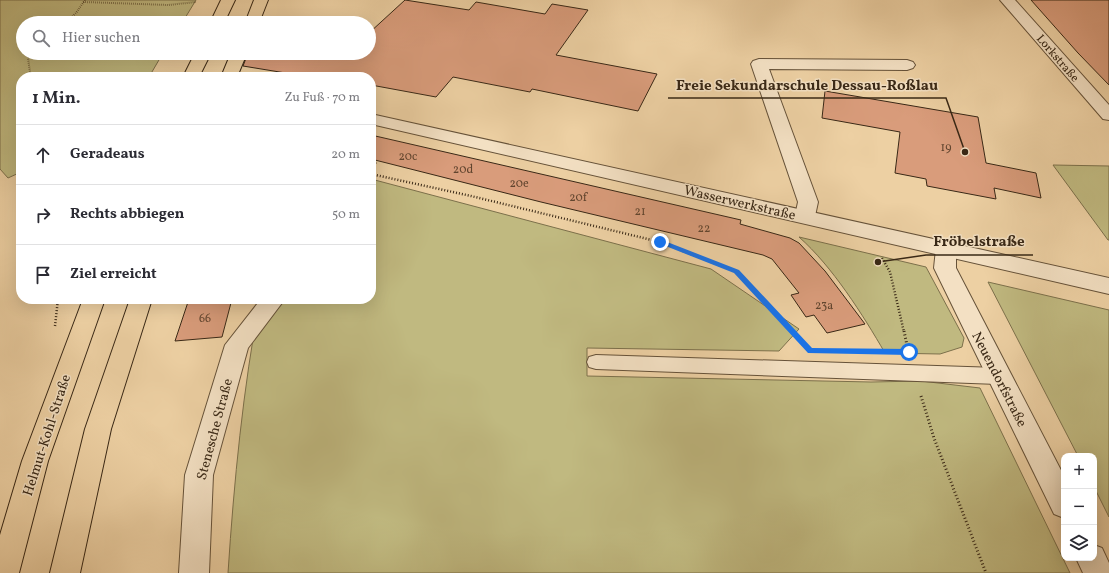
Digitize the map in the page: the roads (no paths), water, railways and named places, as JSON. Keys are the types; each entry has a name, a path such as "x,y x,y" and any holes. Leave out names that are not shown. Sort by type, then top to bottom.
{"main road":[{"path":"220,16 228,0"},
{"path":"255,16 262,0"},
{"path":"193,72 199,60"},
{"path":"231,72 236,60"},
{"name":"Helmut-Kohl-Straße","path":"4,573 35,461 92,304"},
{"path":"65,573 98,429 139,304"}],"street":[{"name":"Lorkstraße","path":"1008,0 1109,115"},
{"path":"805,216 808,202 759,64 907,65"},
{"name":"Wasserwerkstraße","path":"376,120 1109,286"},
{"name":"Neuendorfstraße","path":"946,249 945,268 1061,499"},
{"name":"Stenesche Straße","path":"194,573 199,475 237,345 270,304"},
{"path":"1092,561 1098,573"}],"lane":[{"path":"596,362 998,376"}],"place":[{"name":"Freie Sekundarschule Dessau-Roßlau","path":"965,152"},
{"name":"Fröbelstraße","path":"878,262"}]}
